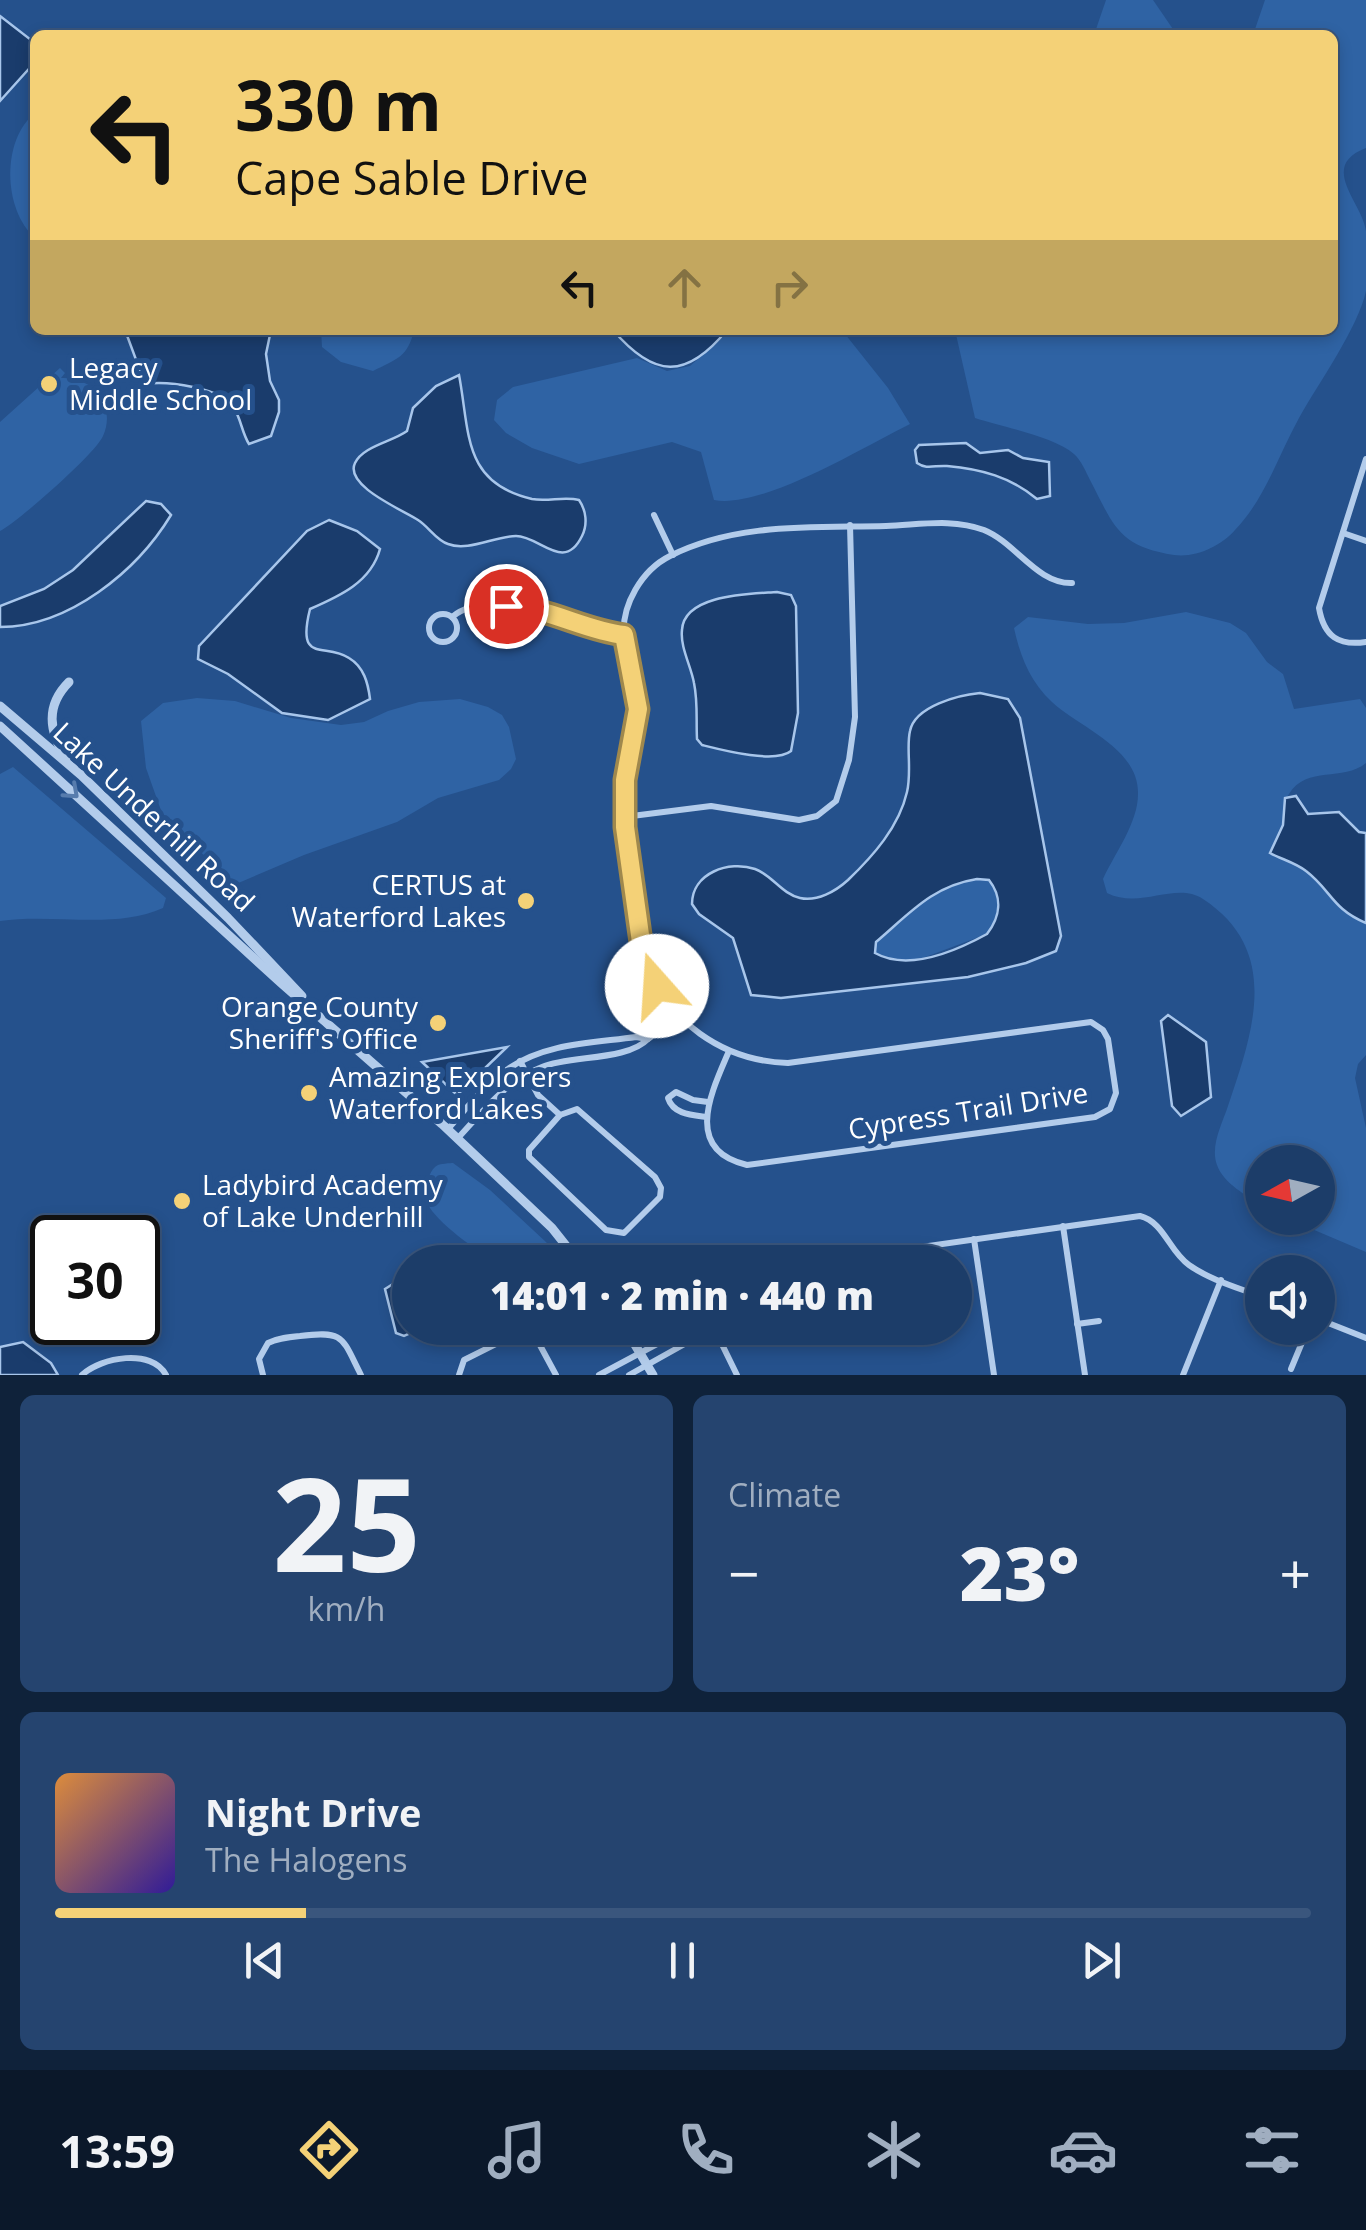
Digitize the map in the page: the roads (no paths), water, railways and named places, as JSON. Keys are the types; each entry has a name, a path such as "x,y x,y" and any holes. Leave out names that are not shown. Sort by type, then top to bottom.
{"street":[{"path":"1366,459 1319,608 1321,621 1335,640 1348,645 1366,642"},
{"path":"654,515 673,554"},
{"name":"Cypress Trail Drive","path":"706,1117 712,1140 724,1154 738,1163 758,1166 1095,1117 1108,1110 1116,1096 1107,1036 1099,1026 1086,1022 802,1062 763,1061 729,1051 705,1038 679,1016 660,991 644,954 624,817 625,780 638,709 624,635 635,590 653,568 673,554 710,542 772,529 934,522 967,525 1007,543 1050,580 1072,582"},
{"path":"624,817 707,806 804,820 824,812 836,801 849,760 856,708 850,525"},
{"path":"1343,533 1366,541"},
{"path":"452,617 457,626 454,637 443,642 436,639 430,630 433,618 444,614 452,617 467,609 515,606 624,635"},
{"path":"69,682 56,698 51,724 56,743 70,765"},
{"name":"Lake Underhill Road","path":"2,710 70,765 228,918 313,1010"},
{"name":"Lake Underhill Road","path":"0,726 457,1139 552,1228 565,1245"},
{"path":"457,1139 498,1094 526,1074 558,1062 638,1048 679,1016"},
{"path":"447,1130 492,1081 520,1062 554,1048 636,1036 648,1039"},
{"path":"600,1042 602,1055"},
{"path":"708,1102 676,1092 668,1098 678,1111 706,1117 708,1102 729,1051"},
{"path":"520,1062 538,1094 560,1115"},
{"path":"577,1108 655,1176 661,1188 660,1197 626,1232 614,1234 606,1230 531,1161 529,1150 560,1115 577,1108"},
{"path":"940,1245 1133,1216 1148,1218 1183,1260 1245,1290"},
{"path":"1063,1226 1085,1375"},
{"path":"974,1239 994,1375"},
{"path":"1184,1375 1221,1280"},
{"path":"1078,1324 1098,1321"},
{"path":"1335,1326 1366,1338"},
{"path":"459,1375 464,1360 522,1331 534,1336 556,1375"},
{"path":"263,1375 259,1359 268,1343 329,1332 347,1347 361,1375"},
{"path":"636,1345 653,1375"},
{"path":"599,1375 656,1345"},
{"path":"629,1375 682,1345"},
{"path":"722,1345 737,1375"},
{"path":"1291,1369 1301,1345"},
{"path":"82,1375 98,1364 146,1358 162,1367 166,1375"}],"place":[{"name":"Legacy Middle School","path":"49,384"},
{"name":"CERTUS at Waterford Lakes","path":"526,901"},
{"name":"Orange County Sheriff's Office","path":"438,1023"},
{"name":"Amazing Explorers Waterford Lakes","path":"309,1093"},
{"name":"Ladybird Academy of Lake Underhill","path":"182,1201"}]}
